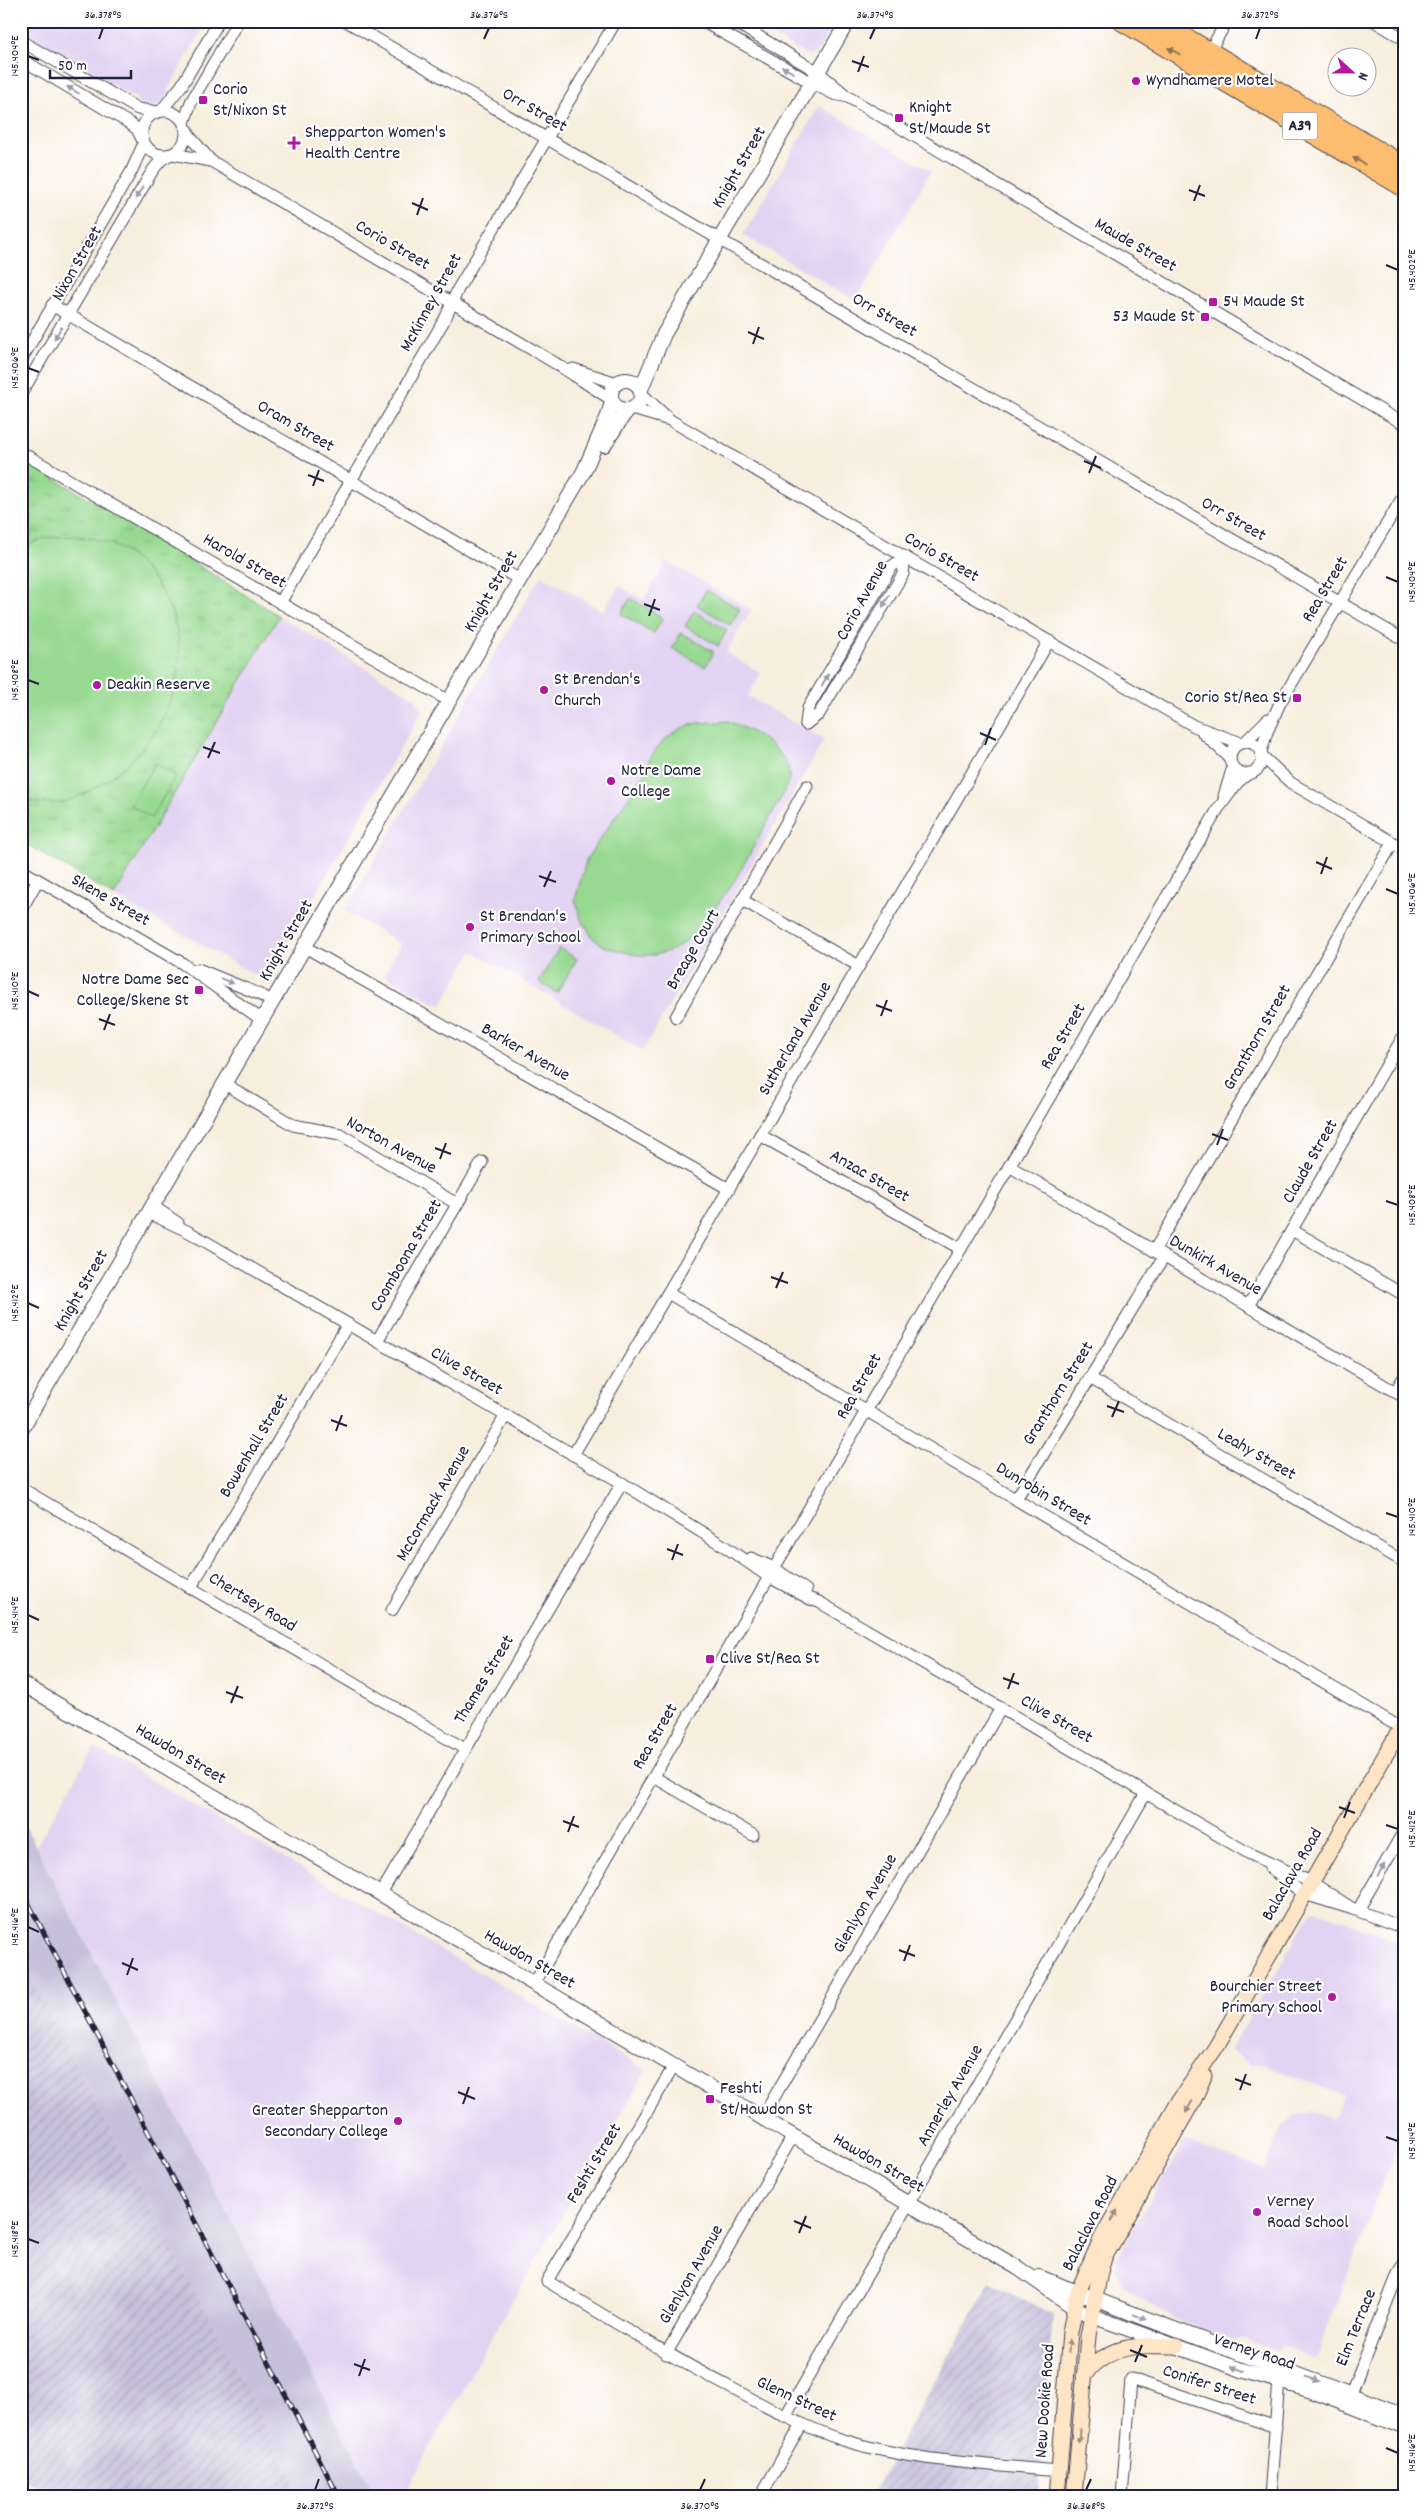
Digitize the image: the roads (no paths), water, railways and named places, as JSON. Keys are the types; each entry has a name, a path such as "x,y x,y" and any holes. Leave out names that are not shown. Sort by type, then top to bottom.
{"highway":[{"name":"A39","path":"1122,21 1204,59 1404,166"},
{"name":"A39","path":"1157,21 1204,59 1403,184"}],"main road":[{"name":"Balaclava Road","path":"1075,2308 1078,2292 1102,2237 1181,2098 1216,2047 1402,1725"},
{"name":"Balaclava Road","path":"1092,2316 1104,2258 1194,2099 1216,2047"},
{"name":"New Dookie Road","path":"1057,2497 1070,2332 1075,2308"},
{"name":"New Dookie Road","path":"1074,2497 1084,2375 1092,2316"},
{"path":"1084,2375 1098,2360 1115,2351 1144,2346 1176,2346"}],"street":[{"path":"143,141 145,122 160,111 182,84 219,21"},
{"path":"21,60 130,123 154,153 171,154 184,143 185,126 191,102 238,21"},
{"name":"Orr Street","path":"346,21 1404,640"},
{"name":"McKinney Street","path":"280,602 616,21"},
{"name":"Maude Street","path":"702,21 815,78"},
{"name":"Maude Street","path":"732,21 815,78 848,98 1404,424"},
{"name":"Knight Street","path":"621,381 635,373 664,334 848,21"},
{"path":"1204,59 1226,21"},
{"path":"1374,21 1404,39"},
{"path":"21,41 138,109 175,113 185,126"},
{"name":"Corio Street","path":"185,126 192,139 211,161 555,363 612,401"},
{"name":"Nixon Street","path":"21,360 131,172 143,141"},
{"name":"Corio Street","path":"171,154 211,161"},
{"name":"Nixon Street","path":"21,394 153,170 171,154"},
{"name":"Oram Street","path":"52,305 520,580"},
{"name":"Knight Street","path":"641,392 664,334"},
{"name":"Corio Street","path":"555,363 621,381"},
{"path":"621,381 635,382 641,392 639,403 630,410 619,408 612,401 611,391 621,381"},
{"name":"Corio Street","path":"641,392 670,420 1194,726 1243,742"},
{"name":"Knight Street","path":"584,472 612,401"},
{"name":"Corio Street","path":"630,410 670,420"},
{"name":"Knight Street","path":"21,1430 584,472 630,410"},
{"name":"Harold Street","path":"21,452 449,701"},
{"name":"Rea Street","path":"1261,754 1264,738 1280,704 1404,495"},
{"name":"Corio Avenue","path":"905,557 903,574 819,714 806,724 808,708 881,583 891,567 905,557"},
{"name":"Sutherland Avenue","path":"574,1455 1049,640"},
{"name":"Rea Street","path":"1243,742 1262,727 1280,704"},
{"name":"Corio Street","path":"1194,726 1231,762"},
{"path":"1291,783 1240,772 1231,762 1233,749 1243,742 1255,744 1261,754 1291,783 1404,849"},
{"path":"1251,773 1260,766 1261,754"},
{"name":"Rea Street","path":"1218,809 1231,762"},
{"name":"Rea Street","path":"534,1984 771,1572 1218,809 1238,782 1251,773"},
{"name":"Breage Court","path":"676,1017 808,786"},
{"name":"Granthorn Street","path":"1016,1499 1090,1378 1393,843"},
{"name":"Skene Street","path":"21,870 182,963 262,1020"},
{"path":"21,910 38,880"},
{"name":"Breage Court","path":"742,900 859,966"},
{"name":"Barker Avenue","path":"305,947 729,1189"},
{"name":"Skene Street","path":"182,963 259,994 273,1002"},
{"name":"Claude Street","path":"1248,1306 1404,1035"},
{"name":"Norton Avenue","path":"225,1084 294,1125 340,1134 458,1204"},
{"name":"Anzac Street","path":"760,1135 961,1249"},
{"name":"Coomboona Street","path":"377,1341 482,1162"},
{"name":"Dunkirk Avenue","path":"1009,1166 1399,1394"},
{"name":"Clive Street","path":"151,1210 622,1483 724,1546 771,1572 810,1599 819,1602 1307,1888 1404,1928"},
{"path":"1292,1230 1404,1295"},
{"name":"Dunrobin Street","path":"668,1293 1402,1725"},
{"name":"Bowenhall Street","path":"191,1587 348,1324"},
{"path":"1399,1394 1404,1377"},
{"name":"Leahy Street","path":"1090,1378 1404,1562"},
{"name":"McCormack Avenue","path":"392,1610 506,1415"},
{"name":"Thames Street","path":"380,1895 622,1483"},
{"name":"Chertsey Road","path":"21,1488 465,1749"},
{"name":"Hawdon Street","path":"21,1684 1018,2268 1075,2308 1092,2316"},
{"name":"Glenlyon Avenue","path":"762,2118 1001,1708"},
{"path":"654,1777 753,1835"},
{"name":"Annerley Avenue","path":"785,2417 1146,1793"},
{"path":"1356,1909 1404,1831"},
{"name":"Feshti Street","path":"547,2281 674,2066"},
{"name":"Glenlyon Avenue","path":"666,2354 793,2136"},
{"name":"Elm Terrace","path":"1348,2400 1395,2281 1404,2266"},
{"name":"Hawdon Street","path":"1018,2268 1095,2298"},
{"name":"Glenn Street","path":"547,2281 666,2354 785,2417 842,2440 886,2452 938,2460 1059,2471"},
{"name":"Verney Road","path":"1095,2298 1348,2400 1404,2427"},
{"name":"Verney Road","path":"1092,2316 1242,2370 1404,2415"},
{"name":"Conifer Street","path":"1122,2497 1131,2379 1276,2427"},
{"path":"1270,2497 1279,2380"},
{"path":"760,2497 802,2424"}],"railway":[{"path":"21,1889 339,2497"}],"place":[{"name":"Wyndhamere Motel","path":"1136,81"},
{"name":"Corio St/Nixon St","path":"203,100"},
{"name":"Knight St/Maude St","path":"899,118"},
{"name":"Shepparton Women's Health Centre","path":"294,143"},
{"name":"54 Maude St","path":"1213,302"},
{"name":"53 Maude St","path":"1205,317"},
{"name":"Deakin Reserve","path":"97,685"},
{"name":"St Brendan's Church","path":"544,690"},
{"name":"Corio St/Rea St","path":"1297,698"},
{"name":"Notre Dame College","path":"611,781"},
{"name":"St Brendan's Primary School","path":"470,927"},
{"name":"Notre Dame Sec College/Skene St","path":"199,990"},
{"name":"Clive St/Rea St","path":"710,1659"},
{"name":"Bourchier Street Primary School","path":"1332,1997"},
{"name":"Feshti St/Hawdon St","path":"710,2099"},
{"name":"Greater Shepparton Secondary College","path":"398,2121"},
{"name":"Verney Road School","path":"1257,2212"}]}
